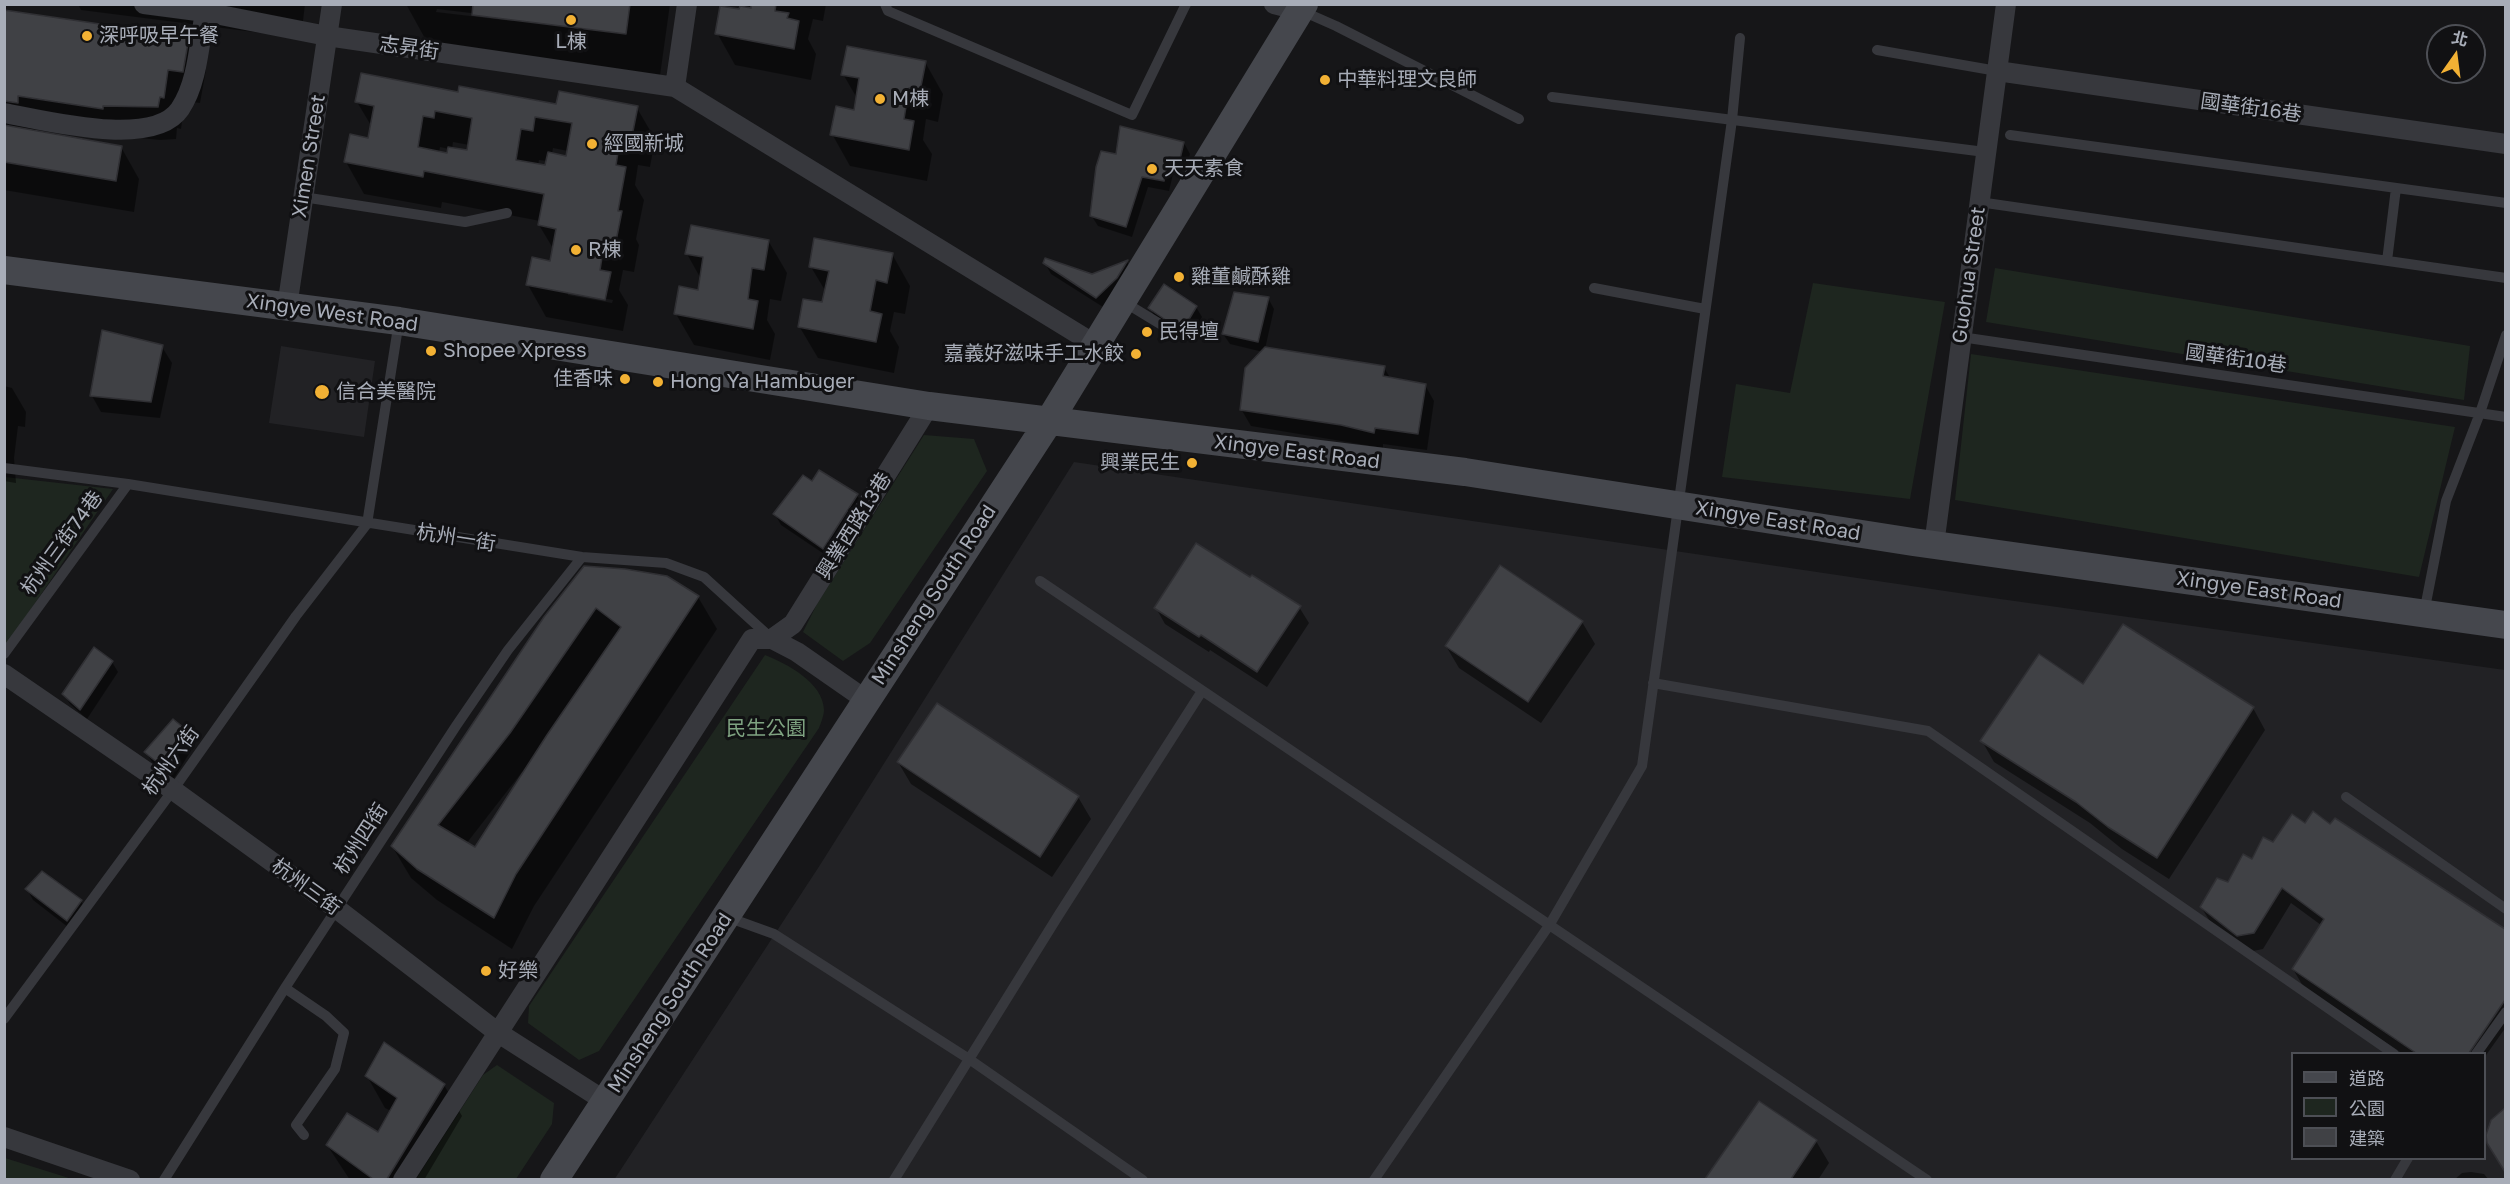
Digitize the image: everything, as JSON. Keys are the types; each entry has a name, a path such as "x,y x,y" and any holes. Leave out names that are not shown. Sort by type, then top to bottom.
{"street":[{"name":"志昇街","path":"144,4 204,12 327,36 675,87"},
{"name":"Ximen Street","path":"287,307 332,4"},
{"path":"687,4 675,87 1096,345"},
{"path":"1274,4 1303,8"},
{"name":"Guohua Street","path":"1934,545 2006,4"},
{"name":"Minsheng South Road","path":"554,1179 1049,422 1303,8"},
{"path":"4,113 108,131 158,126 179,111 191,85 204,12"},
{"name":"國華街16巷","path":"1997,71 2505,144"},
{"name":"Xingye West Road","path":"4,270 399,321 929,406 1049,422"},
{"name":"興業西路13巷","path":"772,639 793,624 929,406"},
{"name":"Xingye East Road","path":"1049,422 1465,472 1934,545 2505,625"},
{"path":"403,1179 752,639 772,639"},
{"name":"杭州一街","path":"772,639 796,652 866,700"},
{"name":"杭州三街","path":"4,674 173,790 337,909 497,1032 605,1101"},
{"path":"4,1137 130,1179"}],"lane":[{"path":"885,4 888,11 1132,115 1186,4"},
{"path":"1303,8 1519,119"},
{"path":"1374,1179 1550,924 1642,766 1732,120 1740,38"},
{"path":"1877,50 1997,71"},
{"path":"1552,97 1985,152"},
{"path":"2010,135 2505,203"},
{"path":"2386,261 2396,188"},
{"path":"303,197 465,222 507,213"},
{"path":"1979,202 2505,278"},
{"path":"1594,288 1705,309"},
{"path":"1122,301 1170,330"},
{"path":"367,524 399,321"},
{"path":"2424,614 2446,501 2480,413 2505,335"},
{"name":"國華街10巷","path":"1961,337 2505,417"},
{"name":"杭州一街","path":"4,468 128,484 582,557 666,563 704,577 772,639"},
{"name":"杭州三街74巷","path":"4,654 128,484"},
{"name":"杭州六街","path":"4,1019 173,790 296,616 367,524"},
{"name":"杭州四街","path":"164,1179 285,988 508,650 582,557"},
{"path":"1040,580 1927,1179"},
{"path":"1653,683 1928,730 2393,1052"},
{"path":"894,1179 1202,691"},
{"path":"2346,797 2505,909"},
{"path":"727,917 774,934 969,1059 1143,1179"},
{"path":"285,988 326,1016 345,1033 335,1069 296,1125 304,1135"},
{"path":"2477,1052 2505,1012"},
{"path":"2395,1179 2407,1160"}],"shaded area":[{"name":"信合美醫院","path":"281,346 375,361 364,437 269,423"},
{"path":"1074,462 1979,596 2505,670 2505,1179 614,1180 820,865"}],"green space":[{"path":"1995,268 2470,346 2464,400 1986,322"},
{"path":"1813,283 1945,302 1910,499 1722,477 1736,384 1790,393"},
{"path":"1971,354 2455,427 2419,577 1955,500"},
{"path":"924,435 974,439 987,471 870,643 843,661 803,632 817,604"},
{"path":"5,477 113,489 5,647"},
{"name":"民生公園","path":"765,655 802,675 817,691 824,710 819,728 599,1051 579,1060 528,1023 529,1006"},
{"path":"497,1065 554,1103 552,1124 516,1179 416,1179 483,1075"},
{"path":"5,1158 72,1179 5,1179"}],"building":[{"name":"L棟","path":"473,4 630,4 626,34 472,15"},
{"path":"751,4 776,4 775,11 789,13 787,18 799,21 794,49 715,34 720,6 739,9 740,6 751,8"},
{"path":"4,10 189,37 183,72 168,70 164,98 160,97 158,107 103,106 103,109 18,96 18,103 4,101"},
{"name":"M棟","path":"847,46 926,61 920,91 909,88 904,119 914,121 909,150 830,135 836,106 854,110 859,78 841,75"},
{"path":"361,73 458,92 459,86 556,104 559,91 638,106 632,136 621,134 616,165 626,167 618,211 622,211 616,241 605,239 600,270 611,272 605,300 526,285 532,257 550,261 556,229 538,225 544,194 424,171 423,177 344,162 350,134 368,138 374,106 355,102","holes":["435,111 472,118 467,150 448,147 447,153 418,147 423,116 434,118","535,117 572,123 566,156 548,152 545,165 516,160 521,129 533,131"]},
{"path":"4,125 122,146 116,181 4,162"},
{"path":"1120,126 1184,142 1180,159 1169,157 1164,181 1142,177 1126,227 1090,216 1096,167 1101,151 1116,154"},
{"path":"691,225 769,240 764,270 752,268 748,299 758,301 753,329 674,314 679,286 698,290 703,257 685,254"},
{"path":"814,238 893,253 887,283 876,280 870,311 882,314 876,342 798,327 803,299 822,302 829,271 809,267"},
{"path":"1045,258 1092,274 1128,260 1117,278 1096,298 1043,263"},
{"path":"1164,284 1197,306 1182,331 1148,308"},
{"path":"1234,292 1269,297 1258,342 1222,334"},
{"path":"102,330 163,345 151,402 90,396"},
{"path":"1265,347 1385,366 1383,376 1426,384 1418,434 1375,428 1374,433 1341,425 1240,410 1245,368"},
{"path":"819,470 858,494 823,549 773,514 803,475 812,481"},
{"path":"1196,543 1301,606 1257,672 1201,635 1199,637 1154,608"},
{"path":"1500,565 1583,621 1528,702 1445,646"},
{"path":"584,566 625,569 667,576 699,596 516,874 494,918 417,869 391,846 544,617","holes":["596,608 621,627 547,735 475,847 438,825 510,733"]},
{"path":"2123,624 2254,707 2157,858 2108,827 2076,802 1980,741 2039,654 2083,684"},
{"path":"94,647 113,661 80,710 62,694"},
{"path":"937,703 1079,796 1040,857 897,762"},
{"path":"173,719 190,733 167,770 144,752"},
{"path":"2313,811 2330,824 2335,818 2505,929 2505,1000 2470,1052 2415,1052 2292,969 2324,919 2282,888 2254,933 2237,936 2200,907 2217,878 2228,882 2243,854 2252,859 2263,837 2273,842 2292,814 2305,823"},
{"path":"42,871 82,900 67,921 25,889"},
{"path":"384,1042 445,1084 387,1179 373,1179 326,1145 347,1113 378,1132 397,1098 365,1076"},
{"path":"1759,1101 1817,1140 1791,1179 1705,1179"},
{"path":"2505,1108 2505,1172 2487,1143 2486,1135 2491,1120"}],"place":[{"name":"L棟","path":"571,20"},
{"name":"深呼吸早午餐","path":"87,36"},
{"name":"中華料理文良師","path":"1325,80"},
{"name":"M棟","path":"880,99"},
{"name":"經國新城","path":"592,144"},
{"name":"天天素食","path":"1152,169"},
{"name":"R棟","path":"576,250"},
{"name":"雞董鹹酥雞","path":"1179,277"},
{"name":"民得壇","path":"1147,332"},
{"name":"Shopee Xpress","path":"431,351"},
{"name":"嘉義好滋味手工水餃","path":"1136,354"},
{"name":"佳香味","path":"625,379"},
{"name":"Hong Ya Hambuger","path":"658,382"},
{"name":"信合美醫院","path":"322,392"},
{"name":"興業民生","path":"1192,463"},
{"name":"好樂","path":"486,971"}]}
